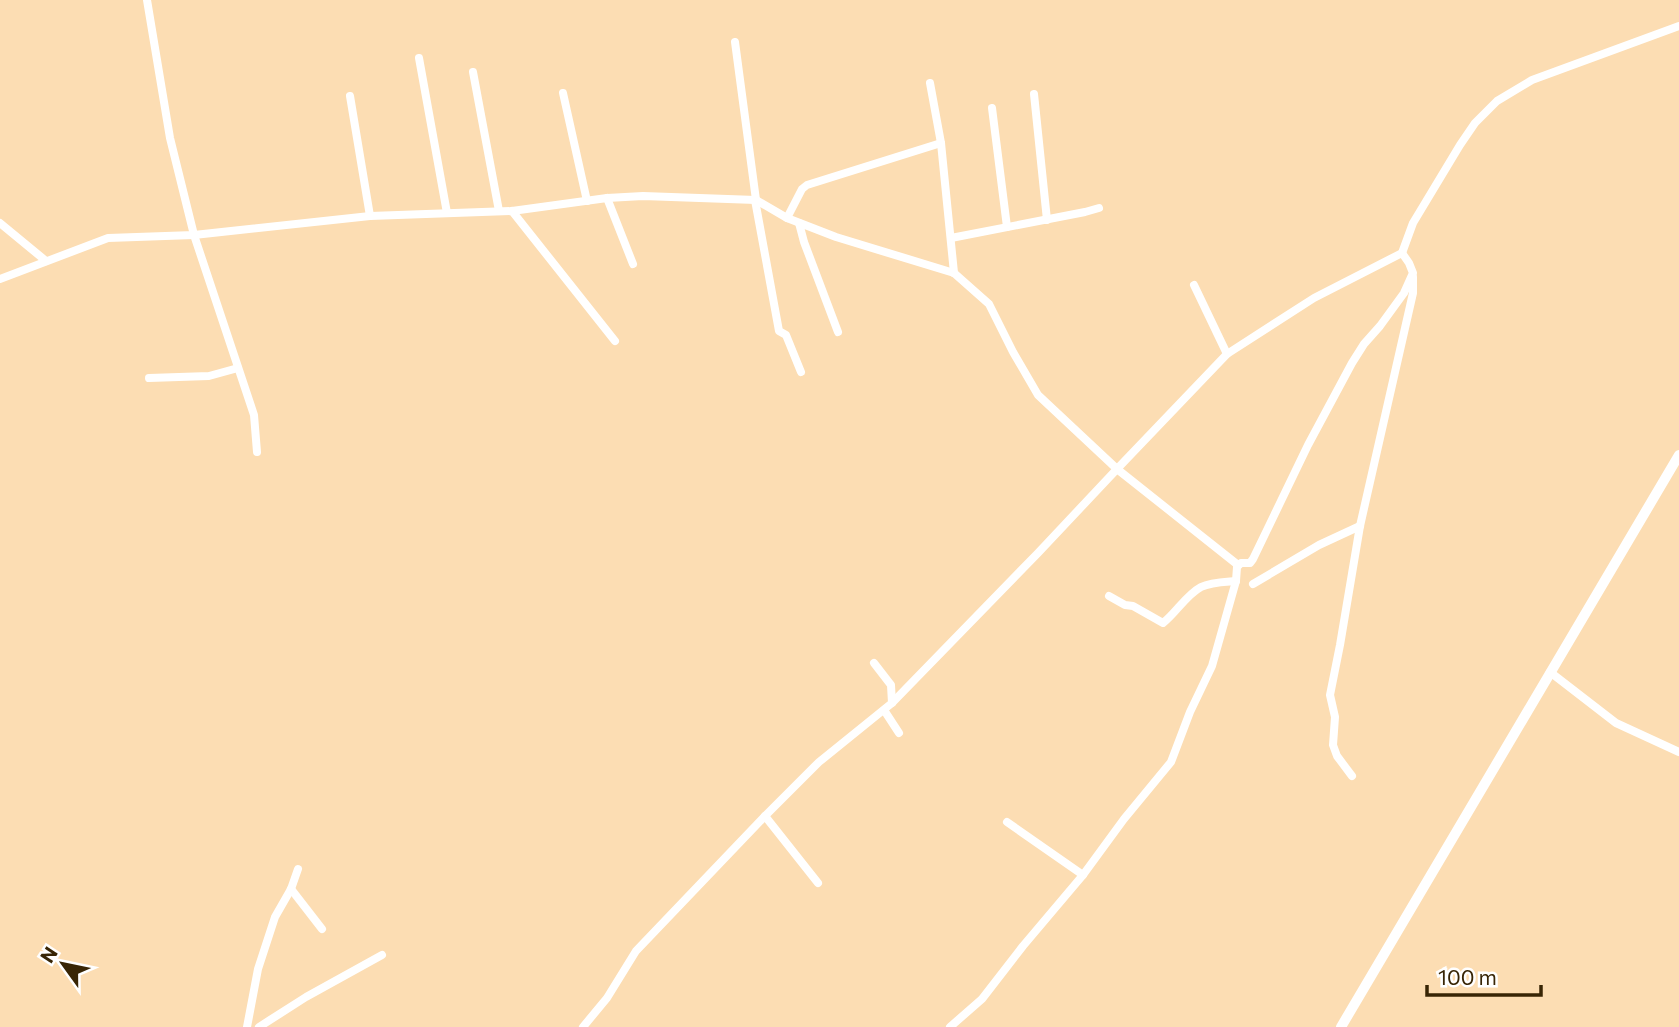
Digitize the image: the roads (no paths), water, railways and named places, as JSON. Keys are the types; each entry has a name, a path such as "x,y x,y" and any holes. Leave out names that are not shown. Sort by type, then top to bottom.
{"main road":[{"path":"1340,1027 1679,455"}],"street":[{"path":"147,0 170,138 194,235 254,415 257,452"},
{"path":"583,1027 607,998 636,951 765,816 819,762 892,703 1227,354 1314,298 1402,253 1413,223 1460,145 1475,123 1497,101 1532,80 1679,26"},
{"path":"735,42 756,200 779,331 786,335 801,372"},
{"path":"419,58 447,213"},
{"path":"473,72 499,211"},
{"path":"930,83 941,143 954,272"},
{"path":"563,93 587,201"},
{"path":"1034,94 1047,220"},
{"path":"350,96 370,216"},
{"path":"992,108 1007,227"},
{"path":"788,218 802,189 807,185 941,143"},
{"path":"0,279 108,239 194,235 370,216 512,211 607,198 643,196 756,200 788,218 836,237 954,272 989,304 1038,395 1117,469 1238,565"},
{"path":"607,198 633,264"},
{"path":"951,238 1099,208"},
{"path":"512,211 615,341"},
{"path":"0,222 46,261"},
{"path":"799,223 838,332"},
{"path":"1352,776 1332,745 1335,717 1330,695 1360,526 1413,293 1413,273 1402,253"},
{"path":"1238,565 1253,559 1308,445 1352,363 1404,293 1413,273"},
{"path":"1194,285 1227,354"},
{"path":"149,379 209,376 238,368"},
{"path":"1252,584 1319,545 1360,526"},
{"path":"950,1027 982,999 1171,762 1190,712 1212,666 1238,565"},
{"path":"1109,596 1125,605 1133,606 1163,624 1202,587 1236,581"},
{"path":"874,663 891,685 892,703"},
{"path":"1550,672 1616,723 1679,752"},
{"path":"884,710 899,733"},
{"path":"765,816 818,883"},
{"path":"1007,822 1083,875"},
{"path":"247,1027 258,969 275,917 298,869"},
{"path":"290,889 323,929"},
{"path":"259,1027 306,997 382,955"}]}
